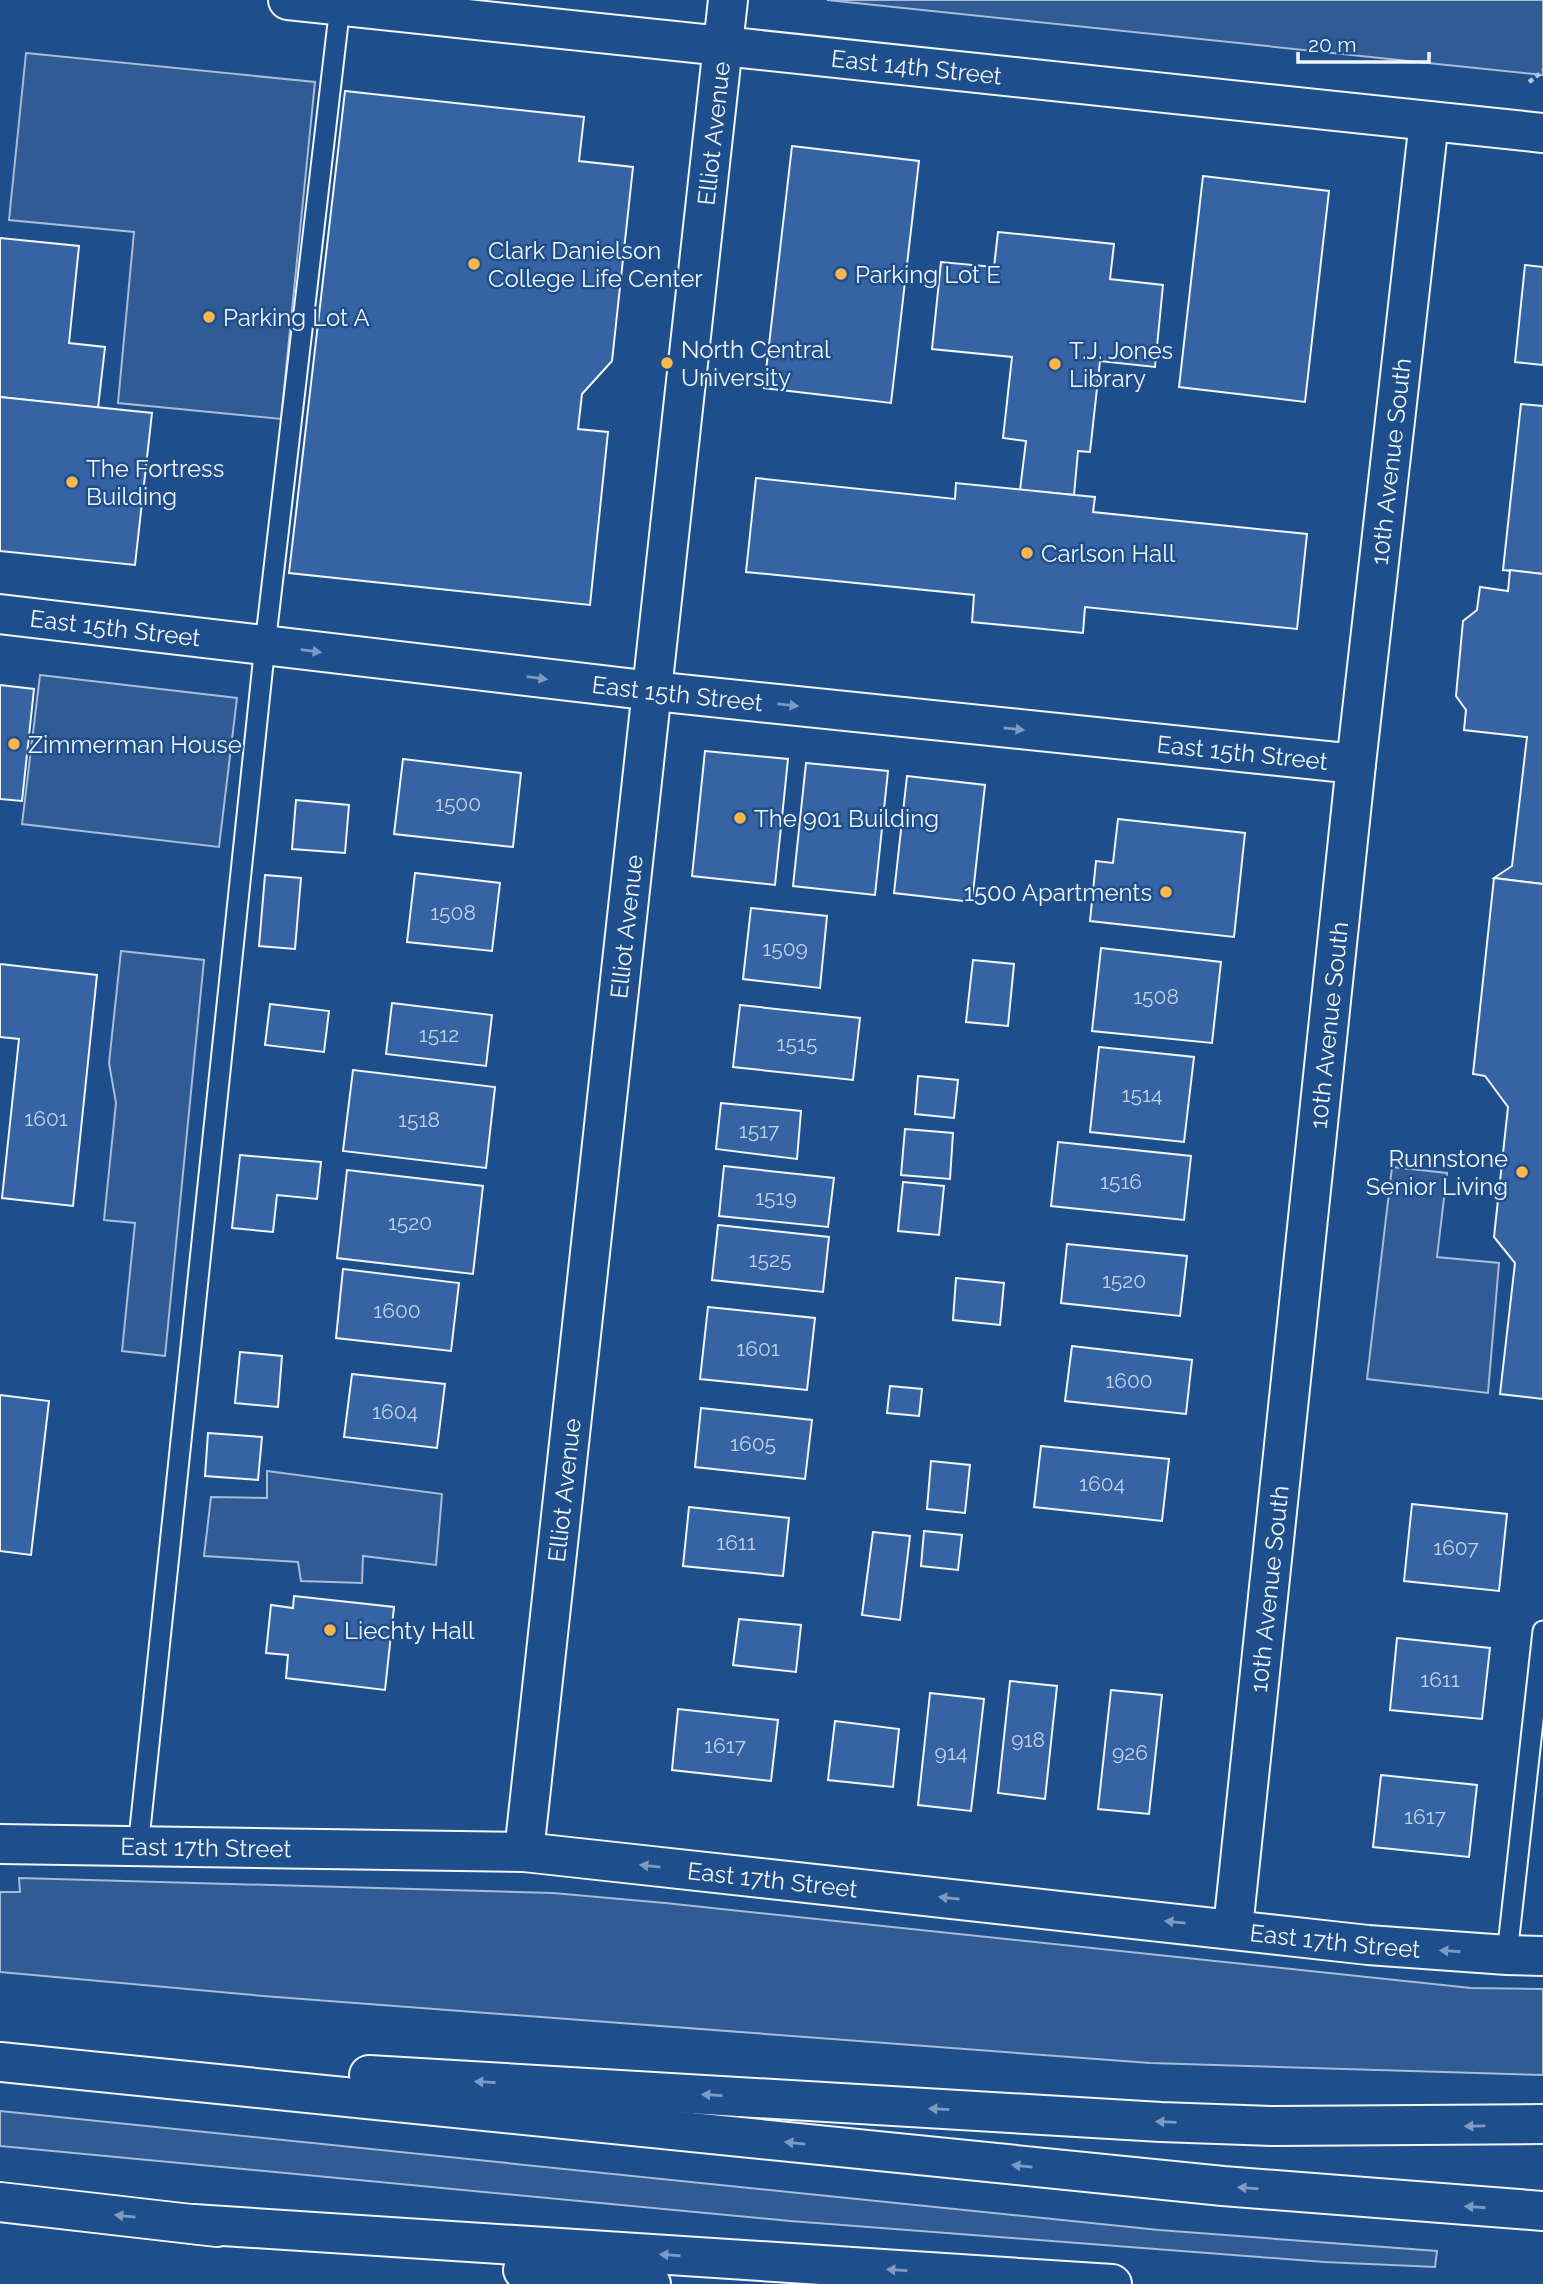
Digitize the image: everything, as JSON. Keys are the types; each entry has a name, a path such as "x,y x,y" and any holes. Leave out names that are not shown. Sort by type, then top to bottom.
{"main road":[{"name":"East 14th Street","path":"288,0 1543,133"},
{"name":"Elliot Avenue","path":"524,1852 727,0"},
{"name":"10th Avenue South","path":"1233,1928 1356,764 1429,121"},
{"name":"East 15th Street","path":"0,614 653,691 1356,764"},
{"name":"East 17th Street","path":"0,1844 524,1852 1233,1928 1368,1945 1525,1955"},
{"path":"0,2052 1161,2122 1273,2126 1543,2124"},
{"path":"0,2062 1223,2186 1543,2211"},
{"path":"0,2202 193,2224 540,2272 651,2284"},
{"path":"193,2224 1112,2284"}],"lane":[{"path":"138,1848 265,645 340,6"},
{"path":"1525,1955 1543,1631"}],"path":[{"path":"1529,82 1543,71"}],"shaded area":[{"path":"827,0 1543,0 1543,75"},
{"name":"Parking Lot A","path":"26,53 315,82 281,419 118,403 134,232 9,220"},
{"path":"40,675 237,698 219,847 22,824"},
{"path":"121,951 204,960 165,1356 122,1351 135,1223 104,1220 116,1103 109,1063"},
{"path":"1392,1167 1447,1173 1437,1257 1499,1263 1488,1393 1367,1379"},
{"path":"267,1471 442,1494 436,1565 363,1556 362,1583 301,1581 298,1562 204,1556 211,1497 267,1498"},
{"path":"19,1878 553,1893 1471,1988 1543,1989 1543,2075 1150,2063 263,1996 0,1972 0,1892 20,1892"},
{"path":"0,2111 1159,2230 1437,2251 1435,2267 1324,2262 790,2221 0,2146"}],"building":[{"name":"Clark Danielson College Life Center","path":"345,91 584,117 579,161 633,167 612,361 582,394 578,429 608,432 590,605 289,573"},
{"name":"Parking Lot E","path":"792,146 919,161 891,403 764,388"},
{"path":"1203,176 1329,191 1305,402 1179,387"},
{"name":"T.J. Jones Library","path":"998,232 1114,244 1110,279 1163,285 1155,367 1100,361 1090,452 1078,451 1074,495 1020,490 1026,441 1003,438 1012,357 932,349 941,262 994,267"},
{"path":"0,238 79,246 69,343 105,347 98,408 0,397"},
{"path":"1525,265 1543,267 1543,365 1515,362"},
{"name":"The Fortress Building","path":"0,397 152,413 135,565 0,551"},
{"path":"1521,404 1543,406 1543,574 1503,570"},
{"name":"Carlson Hall","path":"756,478 955,499 956,483 1095,497 1093,512 1307,534 1297,629 1085,607 1083,633 972,622 974,595 746,572"},
{"path":"1510,570 1543,574 1543,884 1494,878 1512,866 1527,737 1464,730 1466,710 1456,696 1463,621 1477,610 1480,587 1508,591"},
{"name":"Zimmerman House","path":"0,685 34,689 22,801 0,799"},
{"name":"The 901 Building","path":"705,751 788,759 775,885 692,876"},
{"path":"403,759 521,773 513,847 394,834"},
{"path":"806,763 888,771 875,895 793,886"},
{"path":"907,776 985,785 972,902 894,893"},
{"path":"296,800 349,805 345,853 292,849"},
{"name":"1500 Apartments","path":"1118,819 1245,833 1234,937 1090,921 1096,861 1113,863"},
{"path":"415,873 500,883 492,951 407,942"},
{"path":"265,875 301,878 295,949 259,946"},
{"name":"Runnstone Senior Living","path":"1494,878 1543,884 1543,1399 1500,1394 1515,1263 1494,1237 1508,1107 1485,1076 1473,1074"},
{"path":"751,908 827,916 820,988 743,979"},
{"path":"1101,948 1221,962 1212,1043 1092,1031"},
{"path":"973,960 1014,964 1008,1026 966,1022"},
{"path":"0,964 97,975 73,1206 2,1198 19,1039 0,1037"},
{"path":"392,1003 492,1015 486,1066 386,1054"},
{"path":"270,1004 329,1011 324,1052 265,1045"},
{"path":"740,1005 860,1018 853,1080 733,1067"},
{"path":"1099,1047 1194,1057 1184,1142 1090,1132"},
{"path":"353,1070 495,1087 486,1168 343,1151"},
{"path":"918,1076 958,1080 954,1118 915,1114"},
{"path":"721,1103 801,1111 797,1159 716,1149"},
{"path":"905,1129 953,1133 950,1179 901,1175"},
{"path":"1058,1142 1191,1156 1184,1220 1051,1206"},
{"path":"240,1155 321,1162 317,1199 277,1195 273,1232 232,1228"},
{"path":"724,1166 834,1178 828,1227 719,1216"},
{"path":"347,1170 483,1186 473,1274 337,1258"},
{"path":"903,1182 944,1186 939,1235 898,1231"},
{"path":"718,1225 829,1237 823,1292 712,1280"},
{"path":"1067,1244 1187,1256 1180,1316 1061,1303"},
{"path":"343,1269 459,1283 451,1351 336,1338"},
{"path":"956,1278 1004,1283 1000,1325 953,1320"},
{"path":"708,1307 815,1318 807,1390 700,1379"},
{"path":"1072,1346 1192,1360 1186,1414 1065,1401"},
{"path":"240,1352 282,1356 278,1407 235,1403"},
{"path":"352,1374 445,1384 437,1448 344,1437"},
{"path":"890,1386 922,1389 919,1416 887,1413"},
{"path":"0,1395 49,1401 31,1555 0,1551"},
{"path":"701,1408 812,1420 805,1479 695,1467"},
{"path":"208,1433 262,1437 258,1480 205,1476"},
{"path":"1041,1446 1169,1459 1162,1521 1034,1507"},
{"path":"931,1461 970,1465 965,1513 927,1509"},
{"path":"1412,1504 1507,1514 1499,1591 1404,1581"},
{"path":"689,1507 789,1518 783,1576 683,1566"},
{"path":"924,1531 962,1535 958,1570 921,1566"},
{"path":"873,1532 910,1536 900,1620 862,1615"},
{"name":"Liechty Hall","path":"294,1596 394,1607 385,1690 286,1678 288,1655 266,1653 271,1605 293,1608"},
{"path":"739,1619 801,1625 796,1672 733,1665"},
{"path":"1397,1638 1490,1648 1482,1719 1390,1710"},
{"path":"1010,1681 1057,1686 1045,1799 998,1793"},
{"path":"1111,1690 1162,1695 1149,1814 1098,1809"},
{"path":"930,1693 984,1699 971,1811 918,1805"},
{"path":"678,1709 778,1720 771,1781 672,1770"},
{"path":"835,1721 899,1729 893,1787 828,1780"},
{"path":"1381,1775 1477,1785 1469,1857 1373,1847"}],"place":[{"name":"Clark Danielson College Life Center","path":"474,264"},
{"name":"Parking Lot E","path":"841,274"},
{"name":"Parking Lot A","path":"209,317"},
{"name":"North Central University","path":"667,363"},
{"name":"T.J. Jones Library","path":"1055,364"},
{"name":"The Fortress Building","path":"72,482"},
{"name":"Carlson Hall","path":"1027,553"},
{"name":"Zimmerman House","path":"14,744"},
{"name":"The 901 Building","path":"740,818"},
{"name":"1500 Apartments","path":"1166,892"},
{"name":"Runnstone Senior Living","path":"1522,1172"},
{"name":"Liechty Hall","path":"330,1630"}]}
